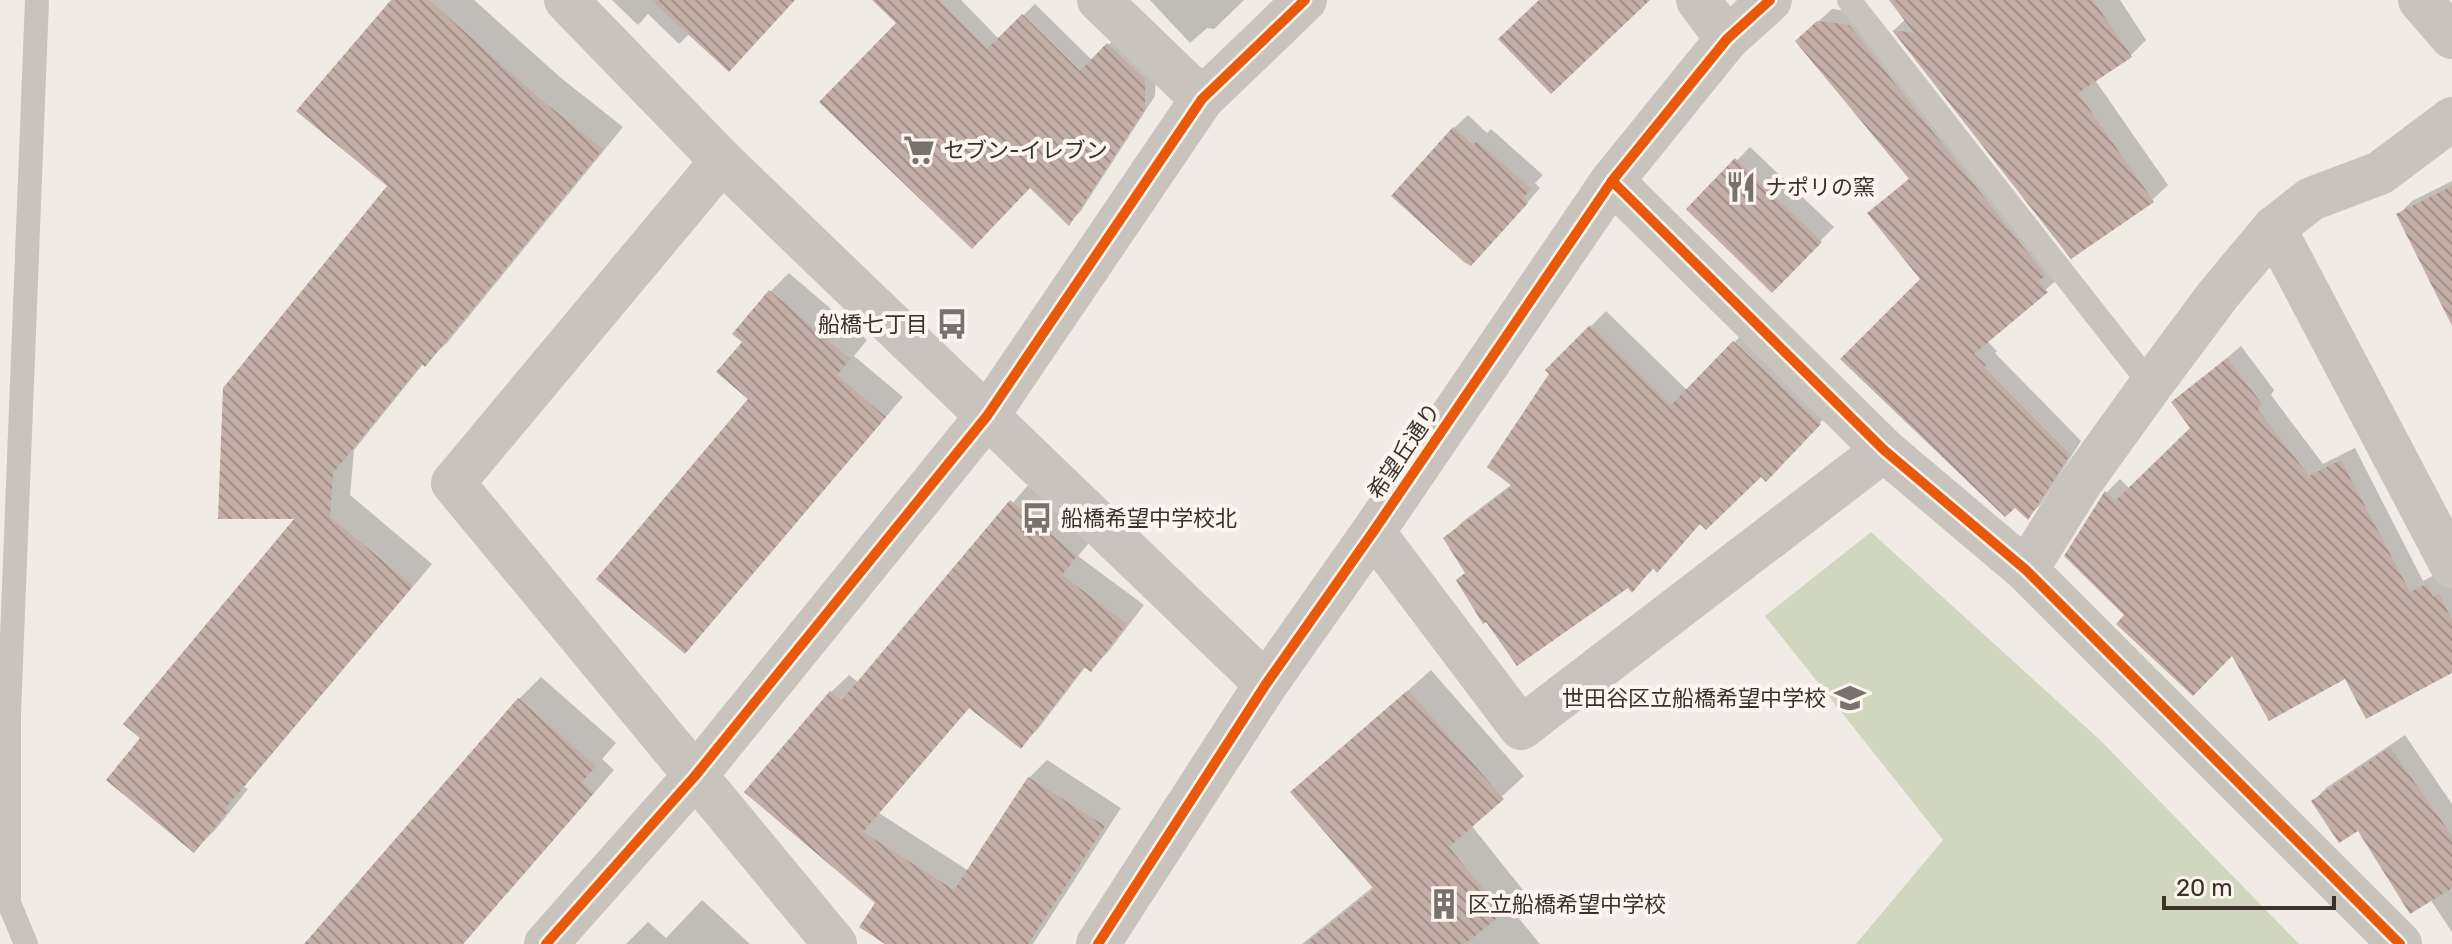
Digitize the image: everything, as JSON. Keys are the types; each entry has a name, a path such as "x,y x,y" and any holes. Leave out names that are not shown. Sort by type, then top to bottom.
{"street":[{"path":"566,0 722,161 1266,684"},
{"path":"1099,0 1202,99"},
{"path":"546,944 695,776 987,416 1202,99 1305,0"},
{"path":"1698,0 1727,39"},
{"name":"希望丘通り","path":"1098,944 1266,684 1612,181 1727,39 1770,0"},
{"path":"2420,0 2452,37"},
{"path":"2026,570 2079,485 2151,385 2218,295 2274,228 2311,199 2380,173 2452,119"},
{"path":"722,161 453,483 835,944"},
{"path":"1612,181 1884,450 2026,570 2400,944"},
{"path":"2274,228 2452,566"},
{"path":"1373,532 1521,728 1884,450"}],"lane":[{"path":"26,944 9,903 9,714 37,0"},
{"path":"1849,0 2151,385"}],"green space":[{"path":"1871,532 2100,740 2299,944 1856,944 1943,840 1765,616"}],"building":[{"path":"391,0 429,0 540,99 603,149 425,367 422,364 333,473 330,517 413,586 225,809 228,811 194,853 106,780 140,738 123,724 294,519 218,519 223,388 387,186 296,111"},
{"path":"651,0 795,0 729,72"},
{"path":"872,0 939,0 987,49 1022,14 1080,71 1107,43 1145,79 1145,109 1069,226 1030,188 972,249 819,102 896,23"},
{"path":"1539,0 1650,0 1551,94 1498,39"},
{"path":"1889,0 2093,0 2132,57 2078,93 2154,202 2071,259 1892,30 1914,33"},
{"path":"1817,21 1849,25 2046,276 2038,281 2048,292 1974,354 2070,455 2028,520 2015,508 2005,517 1840,359 1920,279 1867,213 1909,179 1795,41"},
{"path":"1453,127 1473,145 1477,141 1531,189 1523,198 1528,203 1471,266 1391,196"},
{"path":"1735,158 1822,242 1772,293 1686,209"},
{"path":"2452,186 2452,326 2396,214"},
{"path":"769,290 850,359 837,375 886,417 685,654 596,579 748,399 716,372 742,342 732,334"},
{"path":"1590,325 1671,405 1733,341 1821,424 1766,482 1761,477 1706,530 1700,524 1657,573 1653,568 1632,593 1628,588 1517,666 1486,622 1483,624 1456,580 1465,573 1443,538 1512,486 1487,467 1549,374 1545,370"},
{"path":"2227,358 2262,404 2258,410 2309,476 2341,460 2410,592 2427,584 2433,597 2439,594 2452,620 2452,673 2366,719 2345,679 2269,721 2232,656 2193,696 2116,624 2124,615 2064,556 2105,491 2115,501 2190,428 2171,402"},
{"path":"1010,500 1077,556 1062,575 1127,624 1091,672 1084,667 1021,749 969,708 863,832 954,890 1028,777 1105,826 1028,944 885,944 859,927 875,903 744,792 830,691 842,700"},
{"path":"1408,690 1504,799 1449,847 1503,913 1465,944 1305,944 1374,889 1290,792"},
{"path":"518,698 596,766 582,782 594,793 463,944 304,944"},
{"path":"2390,747 2452,836 2452,888 2410,914 2358,831 2339,843 2311,801"}],"cycle path":[{"path":"546,944 695,776 987,416 1202,99 1305,0"},
{"path":"1098,944 1266,684 1612,181 1727,39 1770,0"},
{"path":"1612,181 1884,450 2026,570 2400,944"}],"place":[{"name":"セブン-イレブン","path":"919,150"},
{"name":"ナポリの窯","path":"1741,187"},
{"name":"船橋七丁目","path":"952,324"},
{"name":"船橋希望中学校北","path":"1037,518"},
{"name":"世田谷区立船橋希望中学校","path":"1850,698"},
{"name":"区立船橋希望中学校","path":"1444,904"}]}
